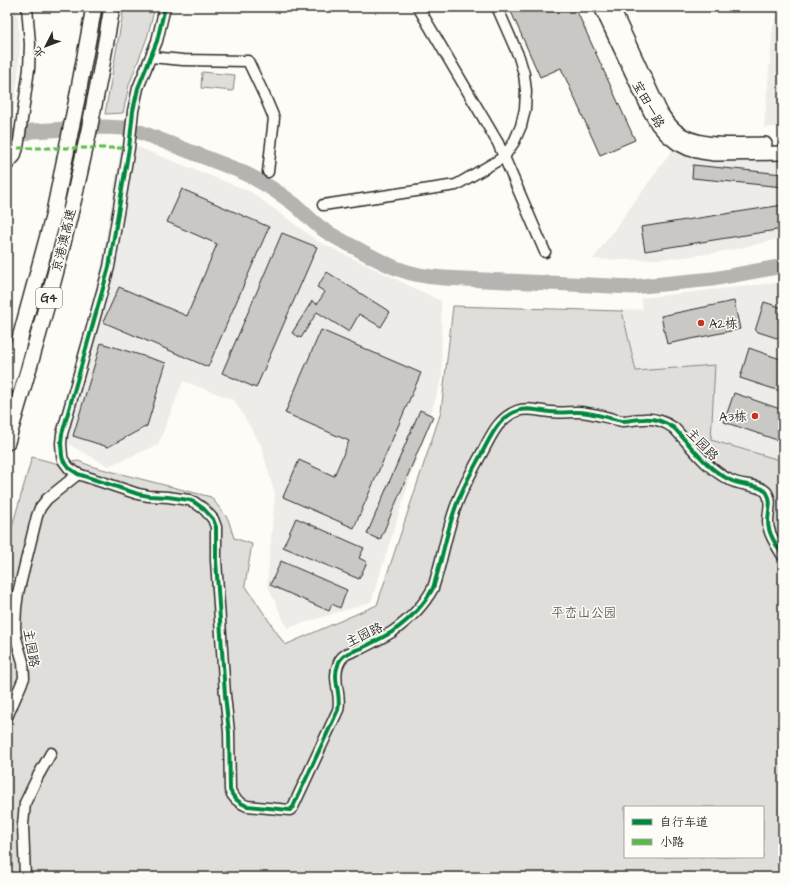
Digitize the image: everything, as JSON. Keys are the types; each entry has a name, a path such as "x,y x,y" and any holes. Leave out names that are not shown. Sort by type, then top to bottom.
{"highway":[{"name":"京港澳高速","path":"7,386 53,217 94,7"},
{"name":"京港澳高速","path":"7,442 49,297 67,227 95,102 112,7"}],"main road":[{"name":"宝田一路","path":"601,7 650,111 658,125 667,135 677,143 689,149 702,152 715,154 783,153"},
{"name":"宝田一路","path":"612,7 661,113 676,131 692,140 703,143 783,144"}],"street":[{"path":"7,166 15,157 18,148 30,63 30,31 27,7"},
{"path":"78,474 69,468 63,460 61,439 109,267 129,148 135,99 157,41 165,7"},
{"path":"418,7 498,143 545,252"},
{"path":"323,205 456,185 504,157 514,142 521,126 525,109 526,91 524,74 519,57 497,7"},
{"path":"151,57 183,60 248,61 274,118 268,172"},
{"name":"主园路","path":"7,717 24,678 23,662 15,632 16,608 18,593 37,516 40,508 47,499 78,474 138,494 190,500 204,508 213,519 216,527 216,560 225,695 229,732 230,790 234,798 247,806 290,810 293,807 338,710 339,699 336,669 340,660 349,653 391,632 421,608 433,588 452,517 469,476 496,427 508,416 518,411 524,410 555,413 577,412 622,421 653,419 668,424 674,428 706,463 724,478 741,484 761,487 766,491 770,503 768,522 769,529 783,556"},
{"path":"25,877 23,825 25,803 51,753"}],"shaded area":[{"path":"7,7 17,7 20,44 19,68 12,123 7,124"},
{"path":"781,7 783,7 783,127 764,127 773,27"},
{"path":"122,141 251,192 319,242 441,301 442,378 371,602 287,628 267,584 275,495 261,445 234,400 183,381 158,445 108,466 58,438 101,267"},
{"path":"673,149 687,156 714,161 783,161 783,238 714,253 684,257 623,260 593,259"},
{"path":"783,282 783,461 711,440 715,365 636,371 622,311 643,309 641,298"}],"green space":[{"path":"124,7 155,7 147,38 129,85 123,113 105,114"},
{"path":"202,72 235,75 233,91 201,88"},
{"name":"平峦山公园","path":"453,306 622,311 636,371 715,365 711,440 783,461 783,877 7,877 7,544 32,457 59,464 78,461 94,467 211,497 228,519 234,538 252,544 245,585 285,645 377,605 441,412"}],"building":[{"path":"509,7 575,7 635,140 600,155 561,68 540,77"},
{"path":"693,165 783,174 783,187 692,178"},
{"path":"182,189 269,227 208,367 103,322 119,287 187,316 217,244 167,222"},
{"path":"783,205 783,229 645,251 641,227"},
{"path":"282,233 317,247 256,388 222,373"},
{"path":"327,272 390,312 381,327 359,314 349,332 317,312 301,338 292,333 312,301 317,304 325,292 317,287"},
{"name":"A2栋","path":"734,301 740,329 667,344 661,316"},
{"path":"764,302 783,308 783,340 755,331"},
{"path":"321,330 421,373 354,528 283,497 299,460 334,476 349,441 285,413"},
{"path":"101,343 166,363 147,426 108,447 73,436"},
{"name":"A2栋","path":"749,348 783,360 783,392 740,378"},
{"name":"A3栋","path":"734,393 783,410 783,431 780,441 724,422"},
{"path":"420,410 433,416 380,540 367,534"},
{"path":"296,518 364,548 359,558 367,562 359,579 283,547"},
{"path":"281,561 347,590 340,608 332,604 329,611 270,585"}],"waterway":[{"path":"7,139 32,131 105,127 123,128 140,132 247,174 288,199 312,221 336,237 398,269 431,277 632,287 713,279 783,266"}],"marked path":[{"path":"18,148 129,148"}],"cycle path":[{"path":"165,7 157,41 138,88 133,111 129,148 109,267 62,434 62,456 69,468 78,474 138,494 189,500 204,509 213,519 216,527 216,560 225,695 229,732 230,790 237,800 247,806 290,810 293,807 338,710 339,699 336,671 342,657 392,632 410,618 425,601 433,588 453,516 465,484 497,427 505,418 517,411 529,409 553,412 583,412 622,421 648,419 667,424 674,428 714,470 734,482 760,488 767,493 770,502 768,520 769,529 783,556"}],"place":[{"name":"A2栋","path":"701,323"},
{"name":"A3栋","path":"755,416"}]}
